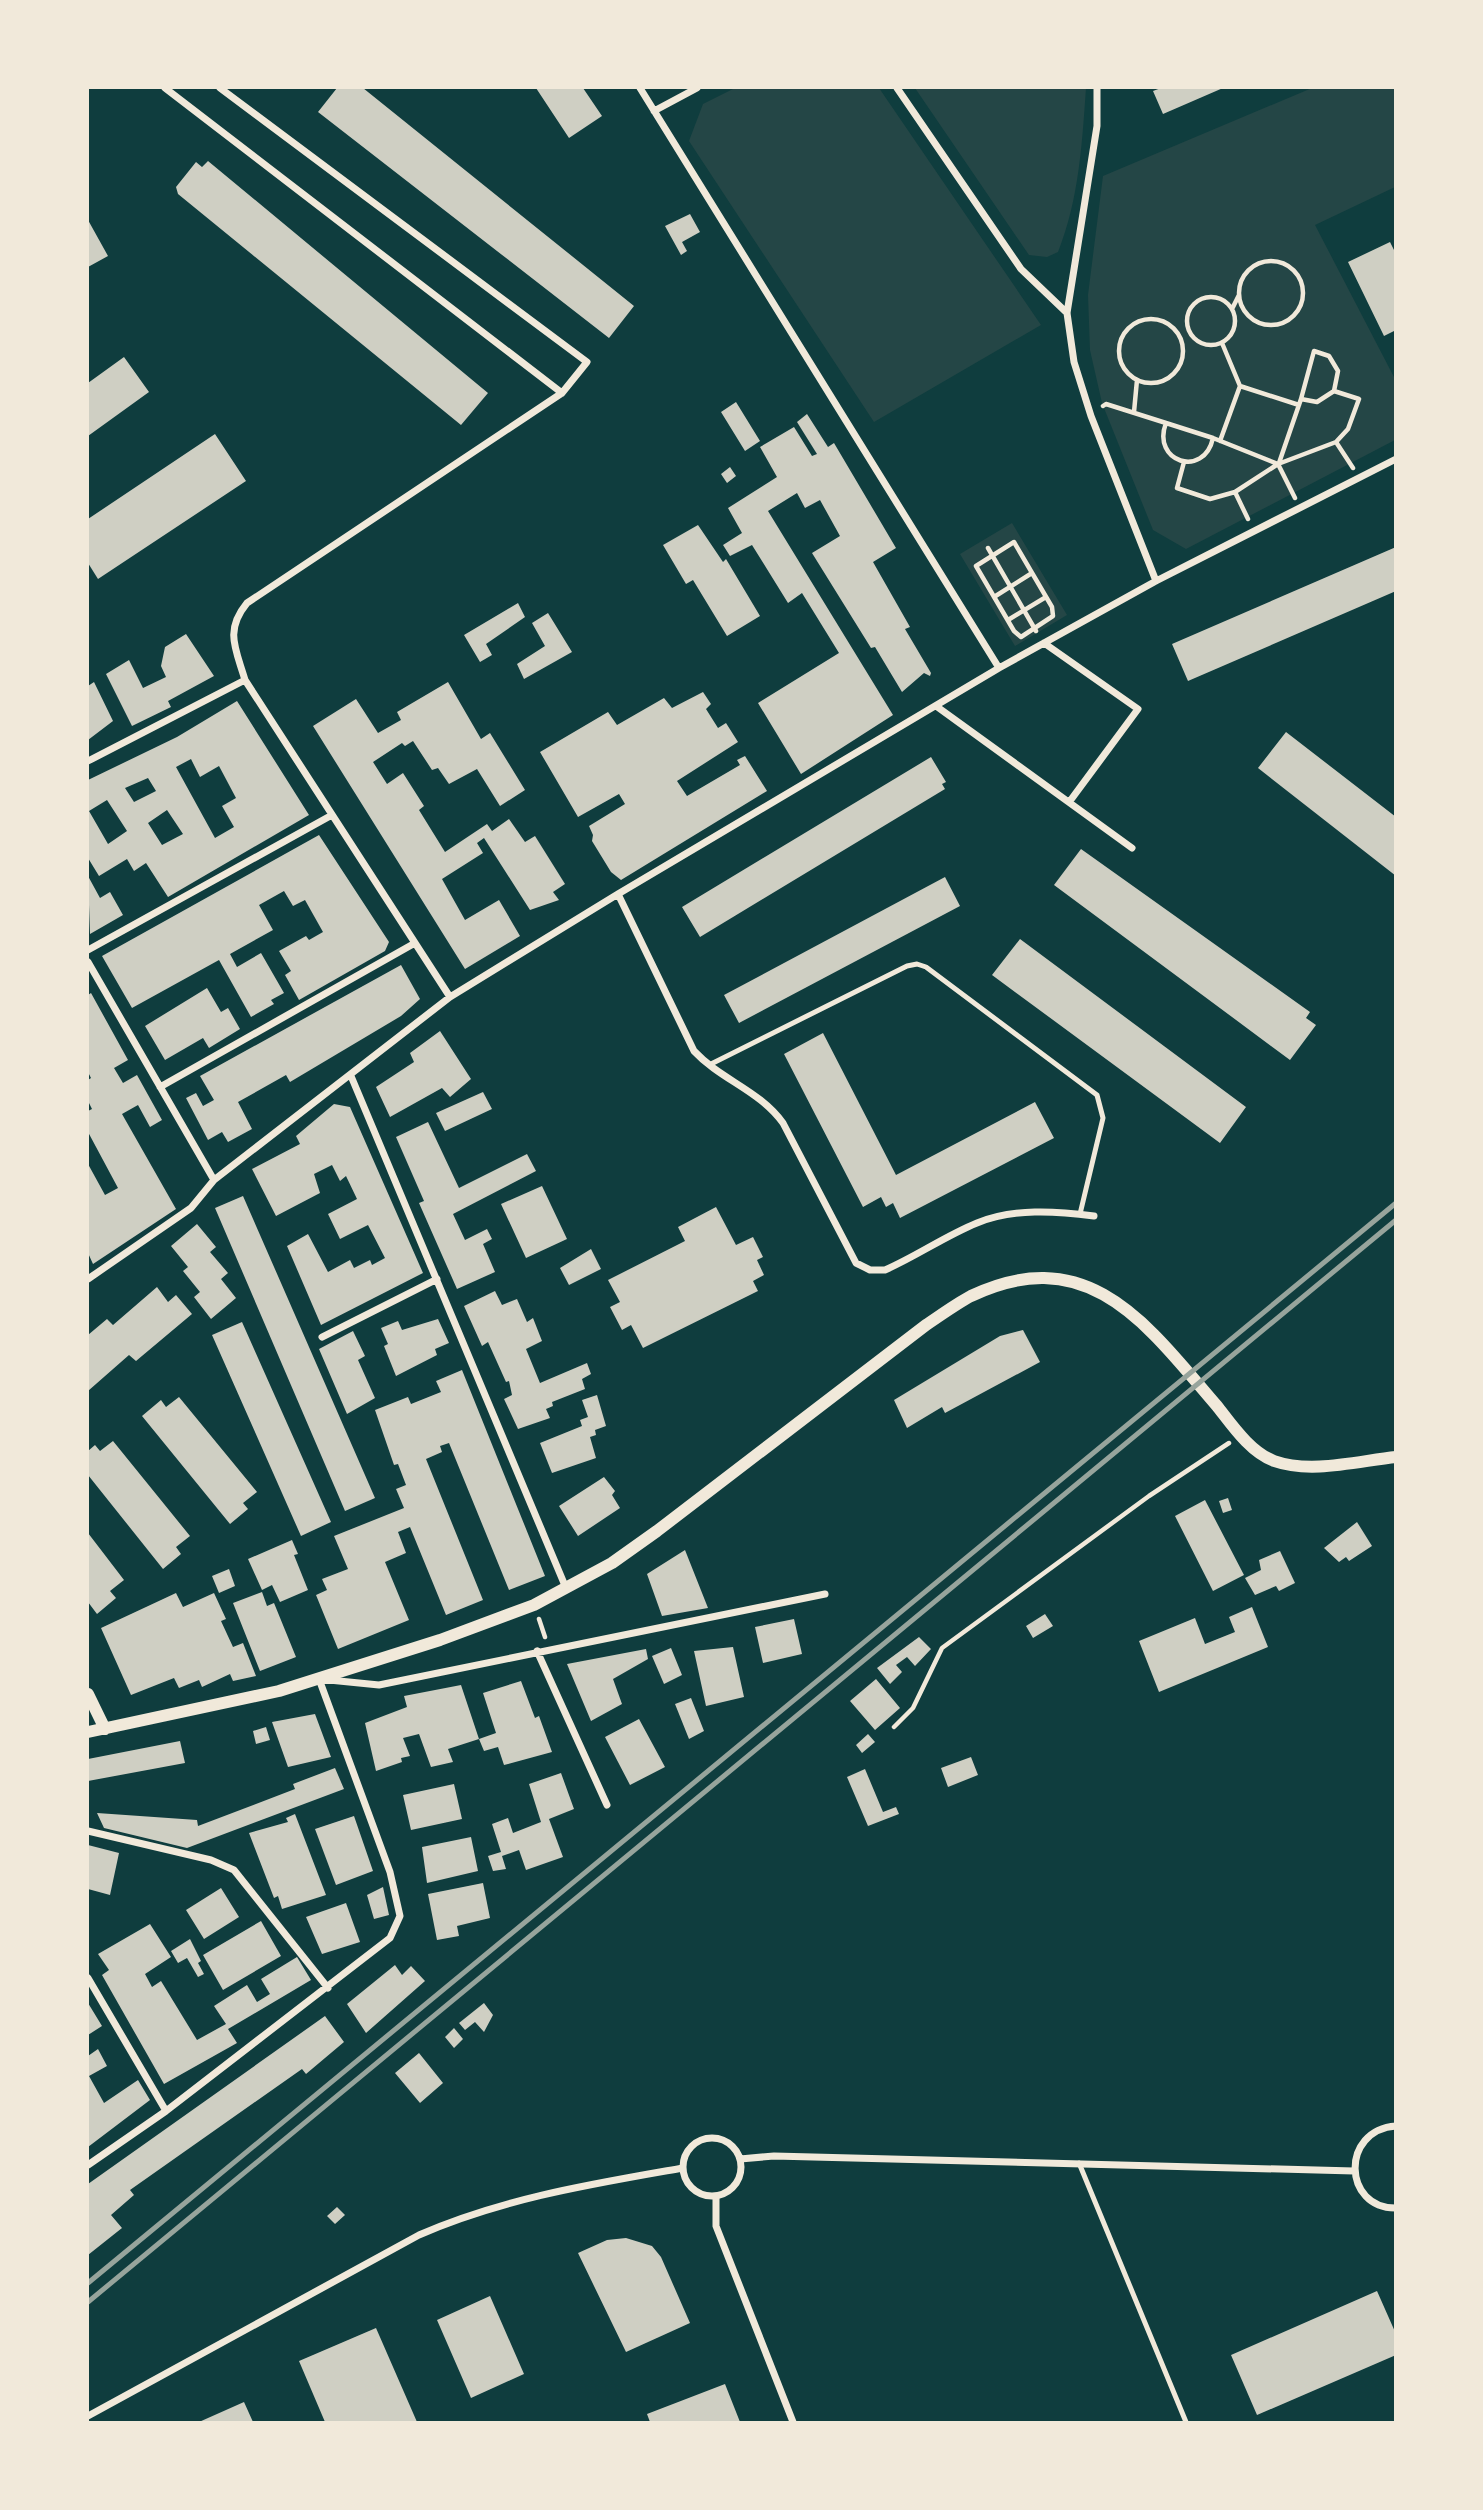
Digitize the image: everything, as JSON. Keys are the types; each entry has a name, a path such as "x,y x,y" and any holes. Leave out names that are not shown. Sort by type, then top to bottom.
{"street":[{"path":"165,88 562,393"},
{"path":"220,88 587,362 562,393 247,603 236,617 232,636 245,680 450,997"},
{"path":"640,88 999,668"},
{"path":"654,111 697,88"},
{"path":"897,88 1021,269 1067,313"},
{"path":"1097,88 1097,126 1067,313 1074,362 1091,416 1156,581"},
{"path":"88,1279 191,1208 214,1180 450,997 999,668 1156,581 1395,459"},
{"path":"1044,643 1138,709 1070,801"},
{"path":"88,761 245,680"},
{"path":"936,706 1132,848"},
{"path":"88,950 332,815"},
{"path":"618,894 694,1051 708,1065 769,1104 783,1123 856,1263 870,1270 885,1270 977,1223 1003,1215 1094,1216"},
{"path":"160,1087 415,943"},
{"path":"88,962 214,1180"},
{"path":"351,1076 566,1589"},
{"path":"322,1337 438,1279"},
{"path":"88,1732 204,1709 319,1679 440,1640 534,1605 566,1589 657,1531 926,1325 970,1296 1009,1282 1044,1279 1081,1283 1125,1306 1157,1336 1241,1435 1258,1452 1274,1461 1311,1466 1395,1457"},
{"path":"319,1679 379,1685 549,1648 825,1594"},
{"path":"537,1651 607,1805"},
{"path":"88,2165 166,2111 390,1938 400,1916 390,1872 319,1679"},
{"path":"88,1694 105,1729"},
{"path":"88,1831 211,1860 234,1870 251,1887 328,1987"},
{"path":"88,1978 166,2111"},
{"path":"1395,2126 1380,2128 1369,2135 1360,2145 1354,2171 1366,2196 1377,2204 1395,2208"},
{"path":"703,2139 721,2139 730,2144 740,2159 738,2178 725,2193 716,2196 697,2192 690,2186 683,2168 688,2150 703,2139"},
{"path":"740,2159 774,2155 1354,2171"},
{"path":"88,2416 419,2235 462,2216 551,2191 683,2168"},
{"path":"716,2196 716,2226 793,2423"}],"lane":[{"path":"708,1065 906,966 926,967 1097,1096 1103,1118 1080,1214"},
{"path":"1079,2163 1186,2423"}],"path":[{"path":"1232,309 1244,276 1251,268 1270,261 1281,263 1298,276 1303,297 1293,316 1274,325 1253,320 1246,313 1239,295"},
{"path":"1212,297 1227,303 1232,309 1236,324 1229,338 1222,343 1214,346 1199,342 1189,330 1188,314 1197,302 1212,297"},
{"path":"1175,329 1183,349 1177,370 1159,382 1137,380 1129,374 1119,357 1122,337 1127,328 1145,319 1156,319 1175,329 1189,330"},
{"path":"1220,441 1240,386 1222,343"},
{"path":"1240,386 1300,402 1317,402 1334,391 1339,379 1335,363 1322,352 1314,351 1300,402 1278,464"},
{"path":"1134,412 1137,380"},
{"path":"1184,462 1177,488 1210,499 1235,492 1278,464 1336,442 1348,429 1359,399 1334,391"},
{"path":"1091,416 1106,404 1213,438 1278,464 1299,506"},
{"path":"1166,423 1162,439 1165,447 1176,459 1184,462 1200,459 1207,453 1213,438"},
{"path":"1336,442 1358,476"},
{"path":"1235,492 1254,530"},
{"path":"1014,542 1032,573 1046,596 1053,616 1021,637 976,566 1014,542"},
{"path":"988,548 1044,643"},
{"path":"994,597 1032,573"},
{"path":"1008,620 1046,596"},
{"path":"894,1727 913,1708 942,1648 1149,1496 1241,1435"},
{"path":"534,1605 549,1648"}],"shaded area":[{"path":"735,88 879,88 1041,325 874,422 689,141 703,104"},
{"path":"915,88 1086,88 1075,192 1058,252 1047,257 1029,255"},
{"path":"1312,88 1395,88 1395,187 1315,225 1395,379 1395,440 1186,549 1153,530 1102,403 1090,350 1088,295 1103,176"},
{"path":"1012,523 1067,615 1015,646 960,554"}],"building":[{"path":"337,88 363,88 634,306 609,338 318,112"},
{"path":"536,88 583,88 602,116 569,138"},
{"path":"1161,88 1223,88 1163,114 1153,91"},
{"path":"208,161 488,393 461,425 178,194 176,187 196,162 202,167"},
{"path":"690,214 700,232 682,242 687,251 681,255 665,226"},
{"path":"88,220 108,256 88,267"},
{"path":"1390,242 1396,254 1396,330 1384,336 1348,262"},
{"path":"124,357 149,392 88,436 88,383"},
{"path":"736,402 760,441 745,451 721,412"},
{"path":"807,414 828,447 834,443 896,548 873,562 910,627 905,629 931,673 930,676 924,673 902,692 875,647 871,648 812,553 840,536 820,500 805,508 797,493 768,511 893,715 801,774 758,703 839,653 802,593 788,603 752,545 730,556 723,545 742,533 728,508 777,477 760,447 794,427 812,456 817,454 797,422"},
{"path":"215,434 246,481 98,579 88,563 88,519"},
{"path":"730,467 736,476 727,483 721,474"},
{"path":"698,525 723,562 726,559 760,616 727,636 693,580 686,584 663,545"},
{"path":"1396,547 1396,591 1188,681 1172,644"},
{"path":"518,603 525,617 486,644 492,655 480,662 464,635"},
{"path":"548,613 572,652 524,679 517,664 545,646 532,623"},
{"path":"186,634 214,676 168,701 171,707 132,726 106,674 129,660 143,688 166,677 161,666 165,647"},
{"path":"94,682 113,721 88,740 88,686"},
{"path":"448,682 481,739 490,733 525,790 500,806 477,769 449,784 438,768 432,770 413,741 405,746 402,743 373,762 387,784 403,773 424,806 419,810 445,852 487,824 492,831 509,819 525,842 535,836 565,884 553,892 559,900 530,910 484,838 477,843 483,853 442,879 465,920 499,900 520,936 465,969 313,726 356,699 378,733 401,720 397,712"},
{"path":"703,692 711,704 706,709 718,728 726,723 738,742 677,781 687,796 740,765 737,760 745,756 767,791 621,880 611,872 592,841 593,835 589,826 625,804 619,794 578,817 540,752 608,712 617,725 664,698 672,708"},
{"path":"237,701 309,815 168,897 146,863 134,871 127,859 99,876 88,858 88,780 177,737","holes":["191,759 200,777 219,766 236,798 222,806 234,827 215,838 176,767","148,778 156,791 134,802 125,788","107,800 127,831 108,844 89,811","167,810 183,834 162,845 148,823"]},
{"path":"1286,732 1396,817 1396,876 1258,768"},
{"path":"931,757 946,782 942,784 945,789 700,937 682,907"},
{"path":"319,835 389,942 385,951 299,1000 285,975 291,971 279,951 306,936 309,940 323,932 305,900 293,906 284,891 259,905 273,930 230,954 237,967 261,953 284,993 271,1000 274,1004 251,1017 219,960 132,1008 102,956"},
{"path":"1081,849 1310,1012 1306,1018 1316,1025 1290,1060 1054,885"},
{"path":"88,876 100,898 110,892 123,915 90,934"},
{"path":"945,877 960,906 739,1023 724,995"},
{"path":"1020,939 1246,1107 1220,1143 992,975"},
{"path":"401,965 420,999 401,1016 290,1082 286,1075 238,1102 252,1129 228,1142 222,1132 208,1140 186,1098 196,1093 203,1106 214,1100 200,1076"},
{"path":"207,988 221,1012 228,1008 240,1029 209,1048 203,1038 165,1060 145,1026"},
{"path":"91,993 128,1060 114,1068 123,1083 137,1075 162,1120 150,1127 138,1105 122,1114 176,1209 93,1264 88,1253 88,1164 105,1195 118,1188 88,1132 88,1111 92,1109 88,1101 88,1080 91,1078 88,1072 88,995"},
{"path":"440,1031 471,1079 450,1097 442,1088 390,1117 376,1087 414,1062 410,1053"},
{"path":"823,1033 896,1175 1035,1102 1054,1138 900,1218 893,1203 886,1207 881,1197 863,1207 784,1054"},
{"path":"483,1092 492,1109 445,1131 436,1113"},
{"path":"334,1104 350,1107 423,1273 321,1325 287,1246 308,1234 328,1272 350,1260 354,1268 370,1260 372,1265 385,1258 368,1225 340,1239 328,1214 357,1199 346,1176 340,1181 332,1165 314,1174 320,1193 276,1216 252,1169 300,1144 296,1136"},
{"path":"428,1122 459,1188 527,1154 536,1171 453,1214 465,1240 487,1229 492,1239 483,1244 495,1272 457,1289 419,1203 424,1201 396,1137"},
{"path":"542,1186 567,1239 526,1258 501,1204"},
{"path":"243,1196 375,1498 345,1511 215,1208"},
{"path":"716,1207 736,1245 753,1237 763,1257 757,1260 764,1275 753,1281 758,1291 643,1348 631,1325 622,1330 610,1307 620,1302 608,1280 685,1241 678,1227"},
{"path":"197,1224 216,1247 210,1252 228,1273 221,1279 236,1298 211,1319 194,1297 200,1292 183,1271 188,1267 171,1246"},
{"path":"591,1249 601,1269 569,1285 560,1268"},
{"path":"157,1287 168,1302 176,1295 192,1314 136,1361 129,1355 88,1391 88,1335 107,1319 113,1325"},
{"path":"495,1291 502,1305 517,1299 527,1322 533,1318 542,1341 526,1349 540,1383 587,1363 591,1374 582,1379 585,1389 552,1402 553,1406 546,1409 550,1418 518,1429 504,1399 512,1395 509,1381 506,1382 488,1342 482,1346 464,1306"},
{"path":"438,1319 449,1343 435,1349 437,1355 396,1376 384,1346 388,1344 381,1328 398,1321 402,1330"},
{"path":"242,1322 331,1522 301,1536 212,1335"},
{"path":"1023,1330 1040,1362 945,1413 942,1407 907,1428 894,1400 1000,1336"},
{"path":"353,1331 365,1356 358,1360 375,1398 347,1414 319,1349"},
{"path":"462,1370 545,1576 509,1590 449,1443 440,1446 442,1452 426,1459 483,1600 446,1615 410,1527 398,1532 406,1553 385,1562 409,1620 338,1649 316,1595 327,1590 322,1579 348,1569 334,1536 404,1508 396,1489 406,1485 398,1464 394,1465 375,1410 408,1397 411,1404 441,1392 436,1381"},
{"path":"597,1395 606,1426 595,1430 596,1435 590,1437 596,1458 552,1473 540,1443 582,1426 580,1420 588,1417 582,1400"},
{"path":"179,1397 257,1492 243,1503 248,1509 230,1524 142,1416 161,1400 166,1407"},
{"path":"113,1441 190,1536 176,1547 181,1554 163,1569 88,1475 88,1451 95,1445 100,1451"},
{"path":"604,1477 615,1491 612,1495 620,1508 578,1536 559,1506"},
{"path":"1228,1498 1232,1510 1223,1513 1219,1501"},
{"path":"1205,1500 1244,1575 1213,1591 1175,1516"},
{"path":"1357,1522 1372,1546 1349,1561 1346,1557 1339,1562 1324,1548"},
{"path":"88,1533 124,1580 110,1591 116,1598 97,1614 88,1602"},
{"path":"292,1540 298,1554 294,1555 308,1590 280,1602 272,1585 262,1590 248,1559"},
{"path":"685,1550 708,1608 662,1616 647,1574"},
{"path":"1280,1551 1295,1583 1279,1591 1276,1586 1255,1595 1245,1578 1261,1570 1259,1560"},
{"path":"229,1569 235,1586 219,1593 212,1576"},
{"path":"262,1592 267,1606 274,1603 296,1657 260,1671 233,1603"},
{"path":"176,1593 183,1607 214,1593 226,1619 221,1621 233,1647 243,1643 256,1676 233,1681 230,1674 202,1687 199,1680 179,1688 174,1678 131,1695 101,1628"},
{"path":"1252,1607 1268,1647 1159,1692 1139,1641 1195,1618 1205,1644 1235,1632 1229,1617"},
{"path":"1045,1614 1053,1626 1033,1638 1026,1626"},
{"path":"794,1619 802,1654 763,1663 755,1627"},
{"path":"919,1637 931,1649 915,1666 907,1657 896,1665 902,1672 890,1684 877,1668"},
{"path":"733,1647 744,1697 706,1706 694,1651"},
{"path":"671,1648 682,1675 664,1684 652,1656"},
{"path":"646,1649 648,1659 613,1679 622,1704 591,1721 567,1664"},
{"path":"876,1679 900,1708 875,1730 850,1701"},
{"path":"521,1681 535,1718 539,1716 552,1752 504,1765 498,1747 484,1751 479,1739 496,1733 483,1693"},
{"path":"461,1685 479,1739 448,1749 453,1762 431,1767 419,1734 403,1738 410,1756 401,1758 402,1762 376,1771 365,1723 407,1707 404,1696"},
{"path":"691,1698 704,1731 689,1739 675,1704"},
{"path":"315,1714 331,1757 288,1767 272,1722"},
{"path":"639,1719 665,1767 630,1785 605,1737"},
{"path":"266,1727 270,1740 256,1744 253,1731"},
{"path":"868,1734 875,1742 862,1753 856,1745"},
{"path":"180,1741 185,1763 88,1781 88,1759"},
{"path":"971,1757 978,1775 948,1787 941,1768"},
{"path":"335,1768 344,1789 187,1848 104,1828 97,1813 197,1820 198,1826 295,1789 293,1784"},
{"path":"865,1769 883,1812 896,1807 899,1814 868,1826 847,1777"},
{"path":"561,1773 574,1809 549,1819 563,1857 526,1870 519,1850 502,1856 506,1869 493,1871 488,1856 501,1852 492,1824 508,1818 513,1833 541,1822 529,1784"},
{"path":"454,1784 462,1819 411,1830 403,1795"},
{"path":"295,1814 326,1895 282,1909 278,1896 274,1898 249,1833 288,1822 286,1818"},
{"path":"354,1816 373,1871 336,1885 315,1829"},
{"path":"471,1837 478,1871 427,1883 422,1847"},
{"path":"88,1845 119,1853 110,1895 88,1889"},
{"path":"483,1883 490,1918 457,1926 459,1936 437,1940 428,1894"},
{"path":"383,1887 389,1915 374,1919 367,1895"},
{"path":"221,1888 239,1917 204,1939 186,1910"},
{"path":"346,1903 360,1942 322,1954 306,1917"},
{"path":"261,1921 281,1956 223,1990 203,1955"},
{"path":"150,1924 171,1957 145,1974 152,1987 161,1981 197,2040 226,2024 214,2006 247,1985 257,2002 270,1994 261,1979 297,1957 311,1980 228,2029 237,2043 164,2084 102,1975 109,1970 98,1954"},
{"path":"190,1939 204,1974 198,1977 187,1958 178,1963 171,1951"},
{"path":"395,1965 402,1975 411,1966 425,1981 366,2033 347,2004"},
{"path":"88,2003 102,2026 88,2035"},
{"path":"484,2003 493,2015 484,2032 475,2022 465,2030 459,2023"},
{"path":"325,2016 344,2042 306,2074 302,2069 130,2190 134,2195 111,2215 122,2228 88,2255 88,2184"},
{"path":"454,2028 463,2039 454,2048 445,2037"},
{"path":"98,2049 107,2066 89,2076 104,2103 138,2080 150,2100 88,2147 88,2056"},
{"path":"419,2053 443,2083 420,2103 395,2073"},
{"path":"337,2207 345,2215 335,2224 327,2216"},
{"path":"626,2238 652,2246 661,2257 690,2323 626,2352 578,2253 607,2240"},
{"path":"1377,2291 1396,2334 1396,2355 1257,2415 1231,2355"},
{"path":"490,2296 524,2374 471,2398 437,2320"},
{"path":"376,2328 417,2422 325,2422 299,2361"},
{"path":"725,2384 740,2422 650,2422 647,2414"},
{"path":"244,2402 253,2422 199,2422"}],"railway":[{"path":"88,2283 1396,1203"},
{"path":"88,2302 1396,1220"}]}
